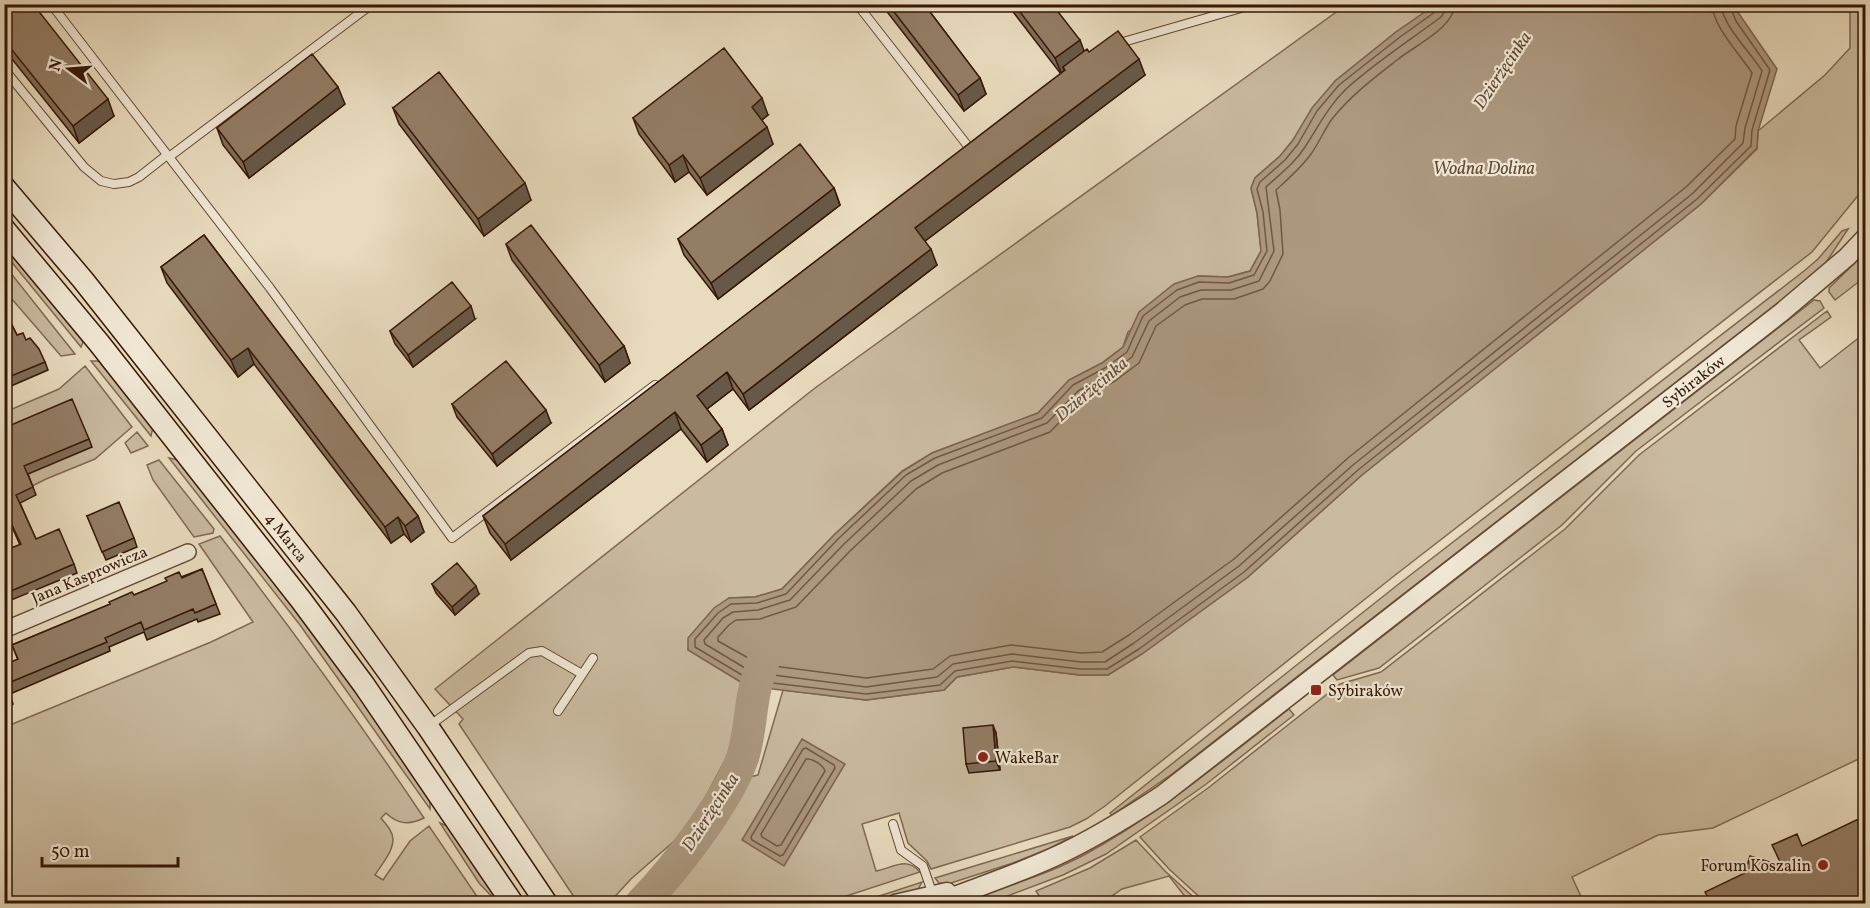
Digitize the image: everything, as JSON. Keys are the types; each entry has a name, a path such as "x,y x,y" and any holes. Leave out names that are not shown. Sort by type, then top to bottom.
{"main road":[{"name":"4 Marca","path":"4,187 83,280 297,550 379,658 547,903"},
{"name":"4 Marca","path":"4,229 99,343 301,600 371,695 513,903"}],"street":[{"name":"Sybiraków","path":"895,903 934,899 1024,870 1076,847 1162,795 1782,312 1847,257 1866,237"},
{"name":"Jana Kasprowicza","path":"4,630 188,552"}],"lane":[{"path":"51,4 270,288 452,538 659,382"},
{"path":"4,69 84,166 101,181 114,184 129,182 168,156 372,4"},
{"path":"857,4 971,150"},
{"path":"1110,46 1127,39 1256,4"},
{"path":"962,157 980,143"},
{"path":"428,727 529,653 542,651 582,674"},
{"path":"558,711 593,658"},
{"path":"893,824 901,850 923,866 934,899"}],"shaded area":[{"path":"1346,5 1436,5 1396,32 1335,81 1280,156 1255,178 1251,188 1257,213 1261,251 1250,271 1228,277 1198,276 1128,332 1123,347 1102,363 1069,380 1038,413 932,453 902,471 834,535 782,589 755,597 729,598 688,649 744,684 732,747 689,828 631,879 609,903 578,903 459,724 463,719 435,689 815,388"},
{"path":"1850,5 1865,5 1865,187 1812,252 1394,576 1105,806 1070,827 931,869 927,861 908,843 899,813 862,824 876,871 904,864 915,867 920,872 825,903 659,904 745,778 758,775 783,690 866,700 944,690 957,677 1013,667 1080,675 1108,675 1142,654 1248,577 1362,475 1701,204 1757,149 1758,131 1825,75 1850,48"},
{"path":"1848,229 1825,264 1802,284 1172,774 1112,815 1110,813 1400,583 1804,271 1818,259 1842,231"},
{"path":"4,243 80,336 83,342 81,347 5,254"},
{"path":"1865,253 1865,277 1835,300 1829,288"},
{"path":"4,266 75,354 61,356 5,291"},
{"path":"1814,300 1820,301 1824,308 1636,451 1562,525 1379,668 1337,680 1333,675"},
{"path":"1827,311 1831,317 1799,340 1820,368 1865,333 1865,756 1713,828 1658,835 1572,877 1584,903 1206,903 1169,869 1140,837 1208,788 1340,684 1381,672 1565,529 1639,455"},
{"path":"91,361 99,361 153,427 151,436"},
{"path":"85,366 132,427 95,459 46,479 5,500 5,412 59,389"},
{"path":"137,432 148,446 131,453 125,443"},
{"path":"169,458 178,460 304,619 430,797 430,809 300,625"},
{"path":"159,460 214,529 213,533 194,537 153,480 147,465"},
{"path":"220,536 324,675 424,818 404,823 386,813 381,818 393,836 393,842 389,854 375,875 383,880 410,841 429,826 476,895 484,903 5,903 5,727 211,642 253,622 199,544"},
{"path":"1289,709 1294,715 1205,785 1106,854 1063,875 989,903 956,904 1021,882 1084,855 1138,822 1189,786"},
{"path":"440,823 447,826 501,903 498,903 479,883"},
{"path":"1073,836 1013,863 948,884 939,883 935,878"},
{"path":"1136,840 1200,903 1190,903 1169,876 1122,889 1102,903 1044,903 1036,891 1090,868"},
{"path":"922,882 916,893 855,904"}],"water":[{"name":"Wodna Dolina","path":"1436,4 1733,5 1777,69 1758,131 1757,148 1701,204 1362,475 1248,577 1142,654 1108,675 1080,675 1013,667 957,677 944,690 866,700 744,684 688,650 688,638 714,608 729,598 755,597 782,589 834,535 903,471 932,453 1038,413 1069,380 1102,363 1123,347 1139,312 1174,284 1198,276 1228,277 1250,271 1261,251 1257,213 1251,188 1255,178 1280,156 1293,140 1312,108 1335,81 1396,32"},
{"path":"802,739 845,764 784,866 742,840"}],"building":[{"path":"4,4 33,4 108,99 73,126 4,40"},
{"path":"888,4 924,4 980,78 958,95"},
{"path":"1014,4 1052,4 1080,40 1055,58"},
{"path":"1118,31 1139,59 915,228 931,249 743,394 727,372 697,396 722,429 701,445 675,412 505,544 483,516 1065,70 1063,67 1087,49 1089,52"},
{"path":"724,48 762,98 752,107 767,127 700,178 683,155 669,165 633,118"},
{"path":"312,54 338,87 243,162 217,128"},
{"path":"439,72 525,183 478,219 393,108"},
{"path":"800,144 834,188 711,283 678,239"},
{"path":"531,225 624,346 599,365 506,244"},
{"path":"204,235 418,516 405,526 398,517 385,527 248,348 231,360 161,267"},
{"path":"452,282 471,306 408,355 390,331"},
{"path":"4,309 17,335 23,333 26,340 30,338 39,349 45,362 4,379"},
{"path":"506,361 546,410 492,454 452,404"},
{"path":"72,399 89,439 24,466 33,487 16,495 36,539 59,529 74,564 4,594 4,551 21,544 4,508 4,428"},
{"path":"119,502 134,538 102,552 87,516"},
{"path":"457,563 476,586 452,607 432,584"},
{"path":"202,569 216,604 195,613 193,609 144,630 141,622 105,638 107,642 6,684 10,695 4,697 4,665 18,659 12,645 110,604 109,602 132,592 134,595 167,581 165,578 179,572 182,578"},
{"path":"993,725 996,761 966,764 963,728"},
{"name":"Forum Koszalin","path":"1866,814 1866,903 1711,903 1705,892 1745,873 1750,856 1782,866 1772,845 1797,834 1802,846"},
{"path":"1110,898 1114,903 1103,903"}],"waterway":[{"name":"Dzierżęcinka","path":"641,904 699,834 736,774 745,749 755,687 769,644"}],"place":[{"name":"Sybiraków","path":"1316,690"},
{"name":"WakeBar","path":"983,757"},
{"name":"Forum Koszalin","path":"1823,865"}]}
